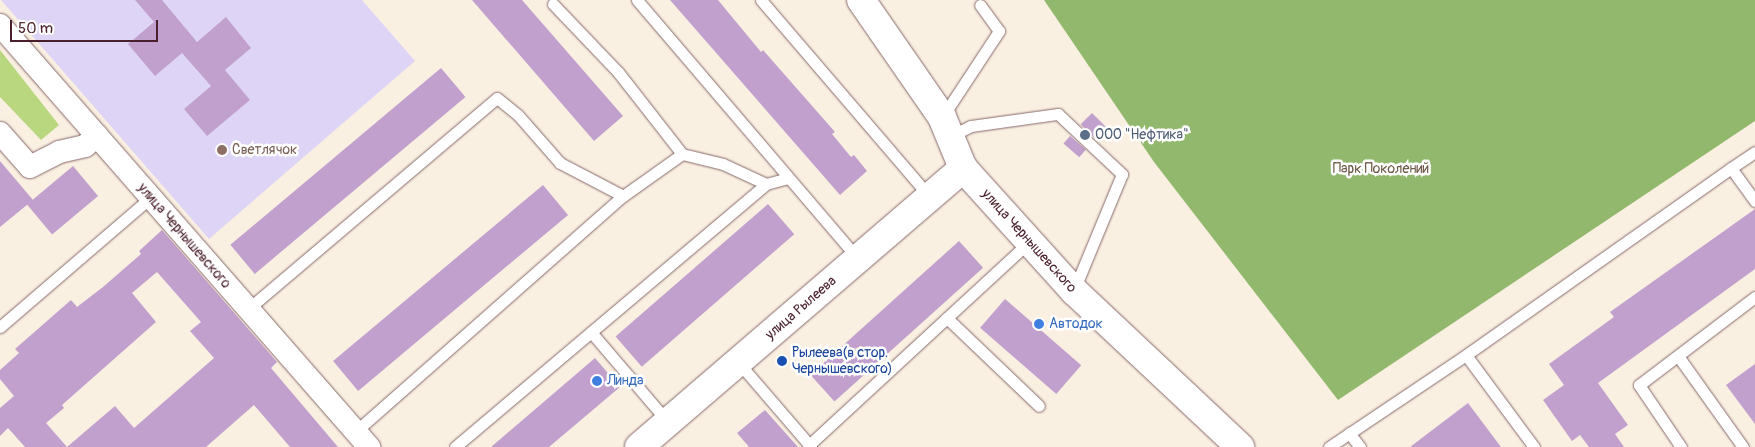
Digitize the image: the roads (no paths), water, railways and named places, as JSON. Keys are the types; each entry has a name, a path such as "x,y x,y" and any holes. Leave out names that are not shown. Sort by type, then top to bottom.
{"main road":[{"name":"улица Чернышевского","path":"861,0 946,127 963,168 1074,291 1240,447"},
{"name":"улица Рылеева","path":"639,447 963,168"}],"street":[{"name":"улица Чернышевского","path":"0,25 362,439"},
{"path":"0,133 30,167 59,152 85,146 97,136"}],"lane":[{"path":"637,0 858,259"},
{"path":"761,0 930,197"},
{"path":"554,1 618,72 682,154 723,164 766,184"},
{"path":"946,127 999,31 980,5"},
{"path":"248,309 497,98 518,115 560,163 623,196"},
{"path":"946,127 971,126 1058,114 1122,174 1074,291"},
{"path":"1329,447 1466,355 1755,152"},
{"path":"362,439 623,196 682,154"},
{"path":"1731,168 1755,201"},
{"path":"455,447 766,184 788,178"},
{"path":"0,328 151,197"},
{"path":"738,362 810,446 1029,242"},
{"path":"1681,447 1639,385 1755,297"},
{"path":"947,318 1039,406"},
{"path":"591,332 668,422"},
{"path":"1466,355 1534,447"},
{"path":"1678,356 1743,447"},
{"path":"1349,433 1360,447"}],"place":[{"name":"ООО \"Нефтика\"","path":"1085,135"},
{"name":"Светлячок","path":"222,150"},
{"name":"Автодок","path":"1039,324"},
{"name":"Рылеева(в стор. Чернышевского)","path":"782,361"},
{"name":"Линда","path":"597,381"}],"park label":[{"name":"Парк Поколений","path":"1381,169"}]}
